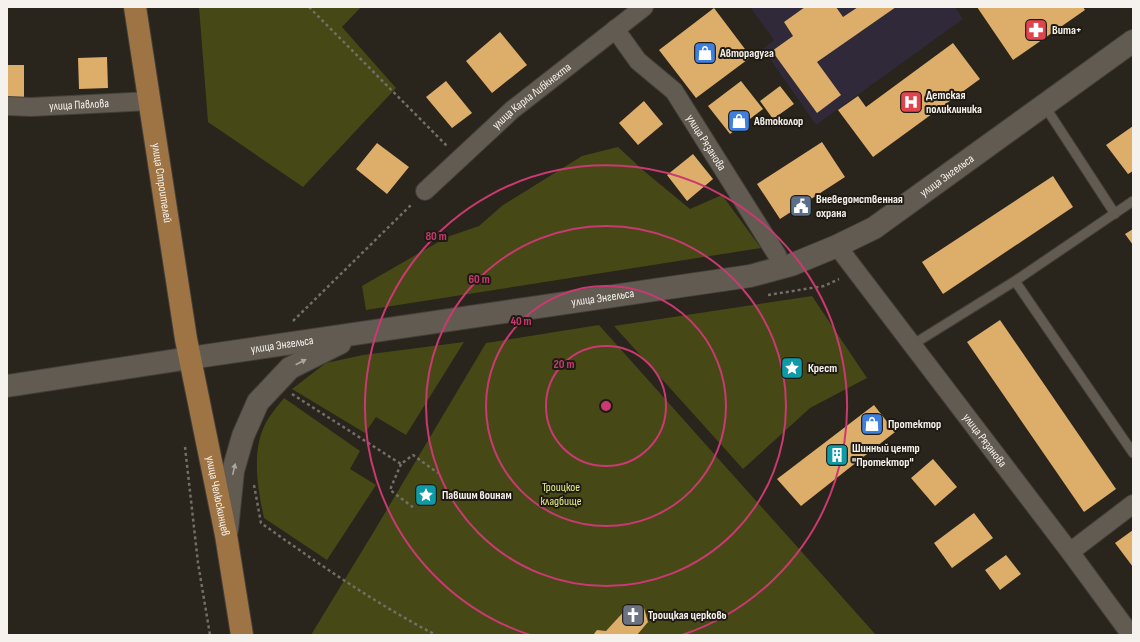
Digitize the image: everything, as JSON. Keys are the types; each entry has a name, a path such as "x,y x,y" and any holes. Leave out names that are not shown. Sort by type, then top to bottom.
{"main road":[{"name":"улица Строителей","path":"135,7 190,358"},
{"name":"улица Энгельса","path":"7,386 750,276 781,268 837,246 874,228 1133,41"},
{"path":"226,535 233,471 243,436 258,402 290,368 357,334"},
{"name":"улица Челюскинцев","path":"190,358 226,535 242,635"}],"street":[{"name":"улица Карла Либкнехта","path":"425,190 512,110 644,7"},
{"name":"улица Рязанова","path":"615,29 638,61 674,91 777,255 781,268"},
{"name":"улица Павлова","path":"7,106 31,107 151,102"},
{"name":"улица Рязанова","path":"837,246 1070,552 1131,635"},
{"path":"1070,552 1133,504"}],"lane":[{"path":"1044,105 1116,214"},
{"path":"912,344 1014,281 1116,214 1133,200"},
{"path":"1014,281 1133,453"}],"path":[{"path":"310,7 460,158"},
{"path":"297,324 289,325 425,190"},
{"path":"761,296 824,286 855,270"},
{"path":"290,393 401,464"},
{"path":"185,445 198,563 210,635"},
{"path":"414,508 390,490 401,464 413,455 438,473"},
{"path":"254,482 260,523 335,573 417,625 436,635"}],"shaded area":[{"path":"750,7 955,7 963,19 816,125 763,49 774,40"}],"green space":[{"path":"199,7 361,7 342,27 396,88 303,187 208,122"},
{"path":"618,147 644,171 690,209 722,195 761,248 366,310 362,286 447,237 479,226 503,205 582,156"},
{"path":"812,296 867,378 810,408 743,469 614,326"},
{"name":"Троицкое кладбище","path":"599,325 876,635 311,635 486,343"},
{"path":"464,342 406,435 376,417 365,433 292,389 326,363 363,355"},
{"path":"284,398 360,451 350,469 376,485 327,560 264,518 258,485 258,450 265,425"}],"building":[{"path":"805,7 836,7 843,17 858,7 896,7 817,62 841,95 817,113 772,51 793,36 784,22"},
{"path":"977,7 1083,7 1085,10 1013,60"},
{"name":"Авторадуга","path":"714,8 751,57 696,98 659,50"},
{"path":"500,32 527,65 492,93 466,61"},
{"name":"Детская поликлиника","path":"953,43 980,79 873,157 838,110 858,96 866,107"},
{"path":"107,57 108,88 79,89 78,58"},
{"path":"7,65 24,65 24,99 7,99"},
{"path":"446,81 472,113 452,128 426,97"},
{"path":"741,81 763,109 730,134 708,106"},
{"path":"780,86 794,104 773,119 760,101"},
{"path":"644,101 663,124 638,145 619,123"},
{"path":"1133,126 1133,171 1128,174 1106,145"},
{"path":"822,142 845,177 780,219 757,184"},
{"path":"377,143 409,167 387,194 356,169"},
{"path":"693,154 713,179 687,201 667,175"},
{"path":"1053,176 1073,207 943,294 922,262"},
{"path":"1133,229 1133,245 1125,234"},
{"path":"1000,320 1116,489 1084,512 967,342"},
{"name":"Шинный центр \"Протектор\"","path":"874,405 895,432 801,506 777,479"},
{"path":"933,459 957,487 935,506 911,478"},
{"path":"974,513 993,538 952,568 934,543"},
{"path":"1133,530 1133,567 1115,543"},
{"path":"1006,555 1021,574 1000,590 985,570"},
{"name":"Троицкая церковь","path":"629,606 644,608 648,622 637,635 593,635 597,630 606,631"}],"place":[{"name":"Вита+","path":"1036,30"},
{"name":"Авторадуга","path":"705,53"},
{"name":"Детская поликлиника","path":"911,102"},
{"name":"Автоколор","path":"739,121"},
{"name":"Вневедомственная охрана","path":"801,206"},
{"name":"Крест","path":"792,368"},
{"name":"Протектор","path":"872,424"},
{"name":"Шинный центр \"Протектор\"","path":"837,455"},
{"name":"Павшим воинам","path":"426,495"},
{"name":"Троицкая церковь","path":"633,615"}]}
